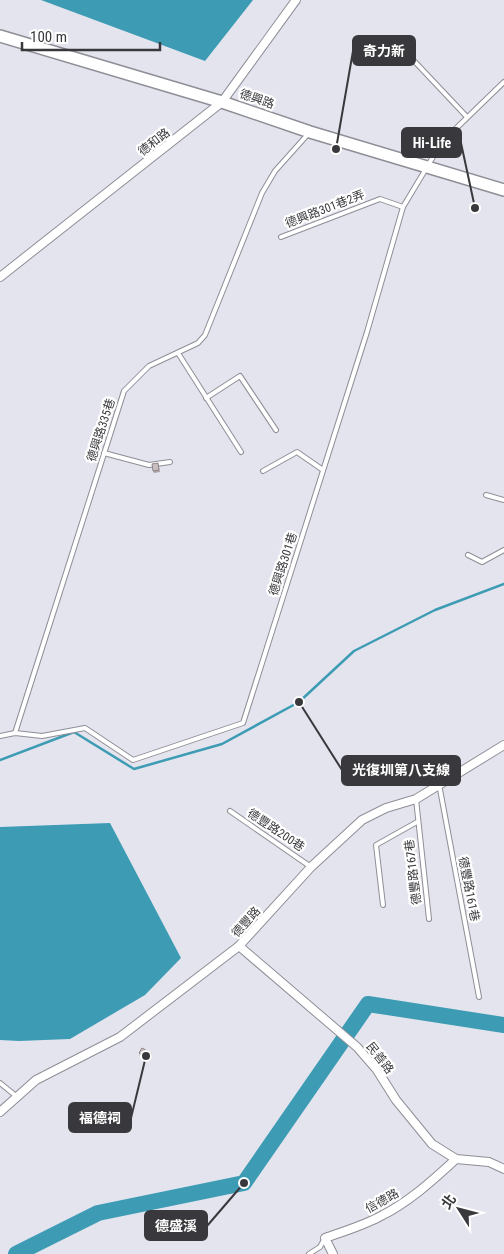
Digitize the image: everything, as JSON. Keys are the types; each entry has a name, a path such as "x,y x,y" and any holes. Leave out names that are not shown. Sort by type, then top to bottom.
{"main road":[{"name":"德興路","path":"0,36 222,102 310,132 504,190"}],"street":[{"name":"德和路","path":"0,277 222,102 296,0"},
{"name":"德豐路","path":"0,1112 36,1080 120,1037 239,946 311,867 362,820 386,808 416,799 504,745"},
{"name":"民善路","path":"239,946 352,1042 377,1070 396,1100 432,1144 456,1159 489,1162 504,1169"},
{"name":"信德路","path":"324,1238 377,1218 398,1207 422,1190 456,1159"},
{"path":"324,1238 333,1254"}],"lane":[{"path":"400,46 468,118"},
{"name":"德興路301巷","path":"0,736 15,733 42,736 85,728 133,760 243,723 404,207 426,166 442,142 504,82"},
{"name":"德興路335巷","path":"15,733 124,391 149,366 198,343 205,334 262,193 275,171 310,132"},
{"name":"德興路301巷2弄","path":"281,237 380,199 404,207"},
{"path":"178,353 241,452"},
{"path":"206,398 240,376 276,430"},
{"path":"263,470 297,452 323,470"},
{"path":"104,453 149,465 170,462"},
{"path":"486,495 504,500"},
{"path":"468,555 482,562 504,550"},
{"name":"德豐路161巷","path":"439,784 479,997"},
{"name":"德豐路167巷","path":"416,799 429,919"},
{"name":"德豐路200巷","path":"230,811 311,867"},
{"name":"德豐路167巷","path":"383,905 376,845 417,822"},
{"path":"0,1083 16,1096"},
{"path":"311,1254 320,1247 324,1238"}],"water":[{"path":"41,0 253,0 205,61"},
{"path":"110,823 181,958 145,995 70,1039 0,1040 0,827"}],"building":[{"path":"158,463 159,470 153,471 152,464"},
{"path":"142,1048 151,1053 148,1059 139,1053"}],"waterway":[{"path":"0,760 74,732 134,769 222,744 299,702 354,651 435,610 504,584"},
{"path":"16,1254 98,1213 244,1183 368,1004 504,1025"}],"place":[{"name":"奇力新","path":"336,149"},
{"name":"Hi-Life","path":"475,208"},
{"name":"光復圳第八支線","path":"299,702"},
{"name":"福德祠","path":"146,1056"},
{"name":"德盛溪","path":"244,1183"}]}
